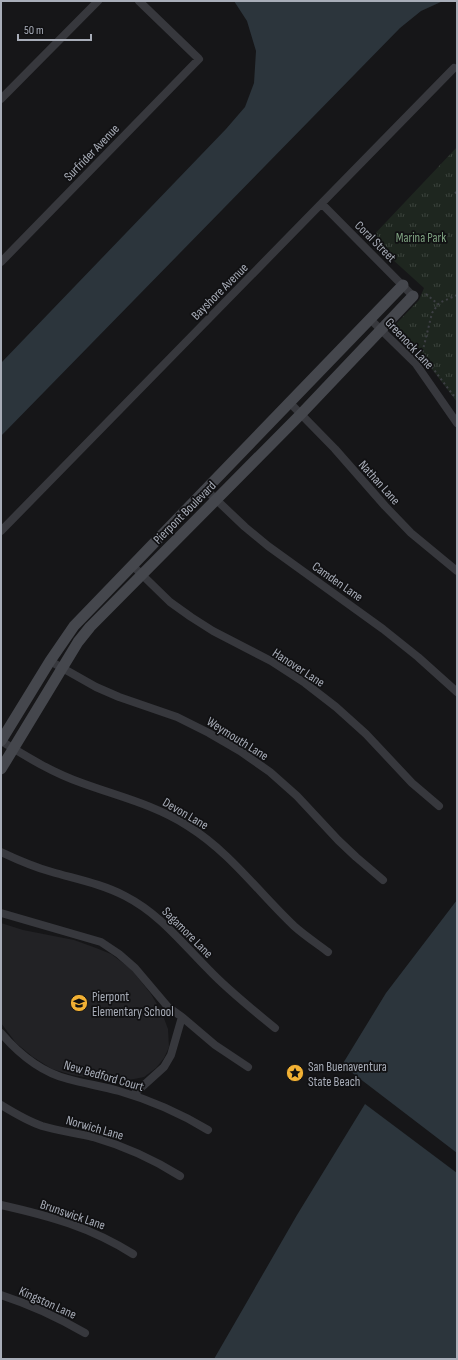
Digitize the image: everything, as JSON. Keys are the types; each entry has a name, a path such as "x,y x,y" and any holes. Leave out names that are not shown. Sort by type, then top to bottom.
{"street":[{"path":"1,99 98,1"},
{"name":"Surfrider Avenue","path":"1,262 199,59 139,1"},
{"name":"Bayshore Avenue","path":"1,531 454,68"},
{"name":"Coral Street","path":"322,204 413,296"},
{"name":"Pierpont Boulevard","path":"1,741 50,661 74,626 205,489 404,286"},
{"name":"Pierpont Boulevard","path":"1,769 78,642 90,627 141,574 217,500 382,331 413,296"},
{"name":"Greenock Lane","path":"371,320 416,364 457,423"},
{"name":"Nathan Lane","path":"290,403 335,449 406,528 457,572"},
{"name":"Camden Lane","path":"205,489 245,527 268,546 383,629 418,657 457,692"},
{"name":"Hanover Lane","path":"132,565 170,602 191,617 213,631 271,661 305,683 330,702 366,734 412,783 439,806"},
{"name":"Weymouth Lane","path":"50,661 96,687 119,697 177,717 209,732 240,751 270,772 296,796 338,840 383,880"},
{"name":"Devon Lane","path":"1,741 53,771 81,783 138,801 164,812 188,826 233,861 295,926 328,952"},
{"name":"Sagamore Lane","path":"1,852 25,863 51,872 101,886 146,908 165,924 232,992 275,1028"},
{"path":"1,913 101,942 119,954 135,968 168,1007 216,1045 248,1067"},
{"path":"133,1095 164,1067 172,1055 182,1017"},
{"name":"New Bedford Court","path":"1,1033 11,1045 28,1059 47,1071 67,1079 133,1095 174,1112 208,1130"},
{"name":"Norwich Lane","path":"1,1105 20,1117 41,1126 92,1137 121,1146 148,1158 180,1176"},
{"name":"Brunswick Lane","path":"1,1205 45,1215 73,1224 115,1242 133,1254"},
{"name":"Kingston Lane","path":"1,1295 53,1314 85,1333"}],"path":[{"path":"426,294 438,304"},
{"path":"457,295 438,304 432,313 422,354 453,395 457,397"}],"shaded area":[{"path":"234,1 443,1 421,11 400,28 1,436 1,363 226,129 245,107 254,83 256,51 247,21"},
{"path":"457,900 457,1153 342,1065 386,993"},
{"name":"Pierpont Elementary School","path":"1,923 23,930 74,940 111,954 131,969 151,994 162,1013 168,1029 169,1047 164,1058 156,1068 144,1077 129,1080 97,1079 72,1075 52,1069 33,1057 16,1043 1,1023"},
{"path":"365,1104 457,1173 457,1359 214,1359 297,1215"}],"green space":[{"name":"Marina Park","path":"457,147 457,402 425,360 396,330 396,324 419,300 424,288 370,239"}],"place":[{"name":"Pierpont Elementary School","path":"79,1003"},
{"name":"San Buenaventura State Beach","path":"295,1073"}]}
